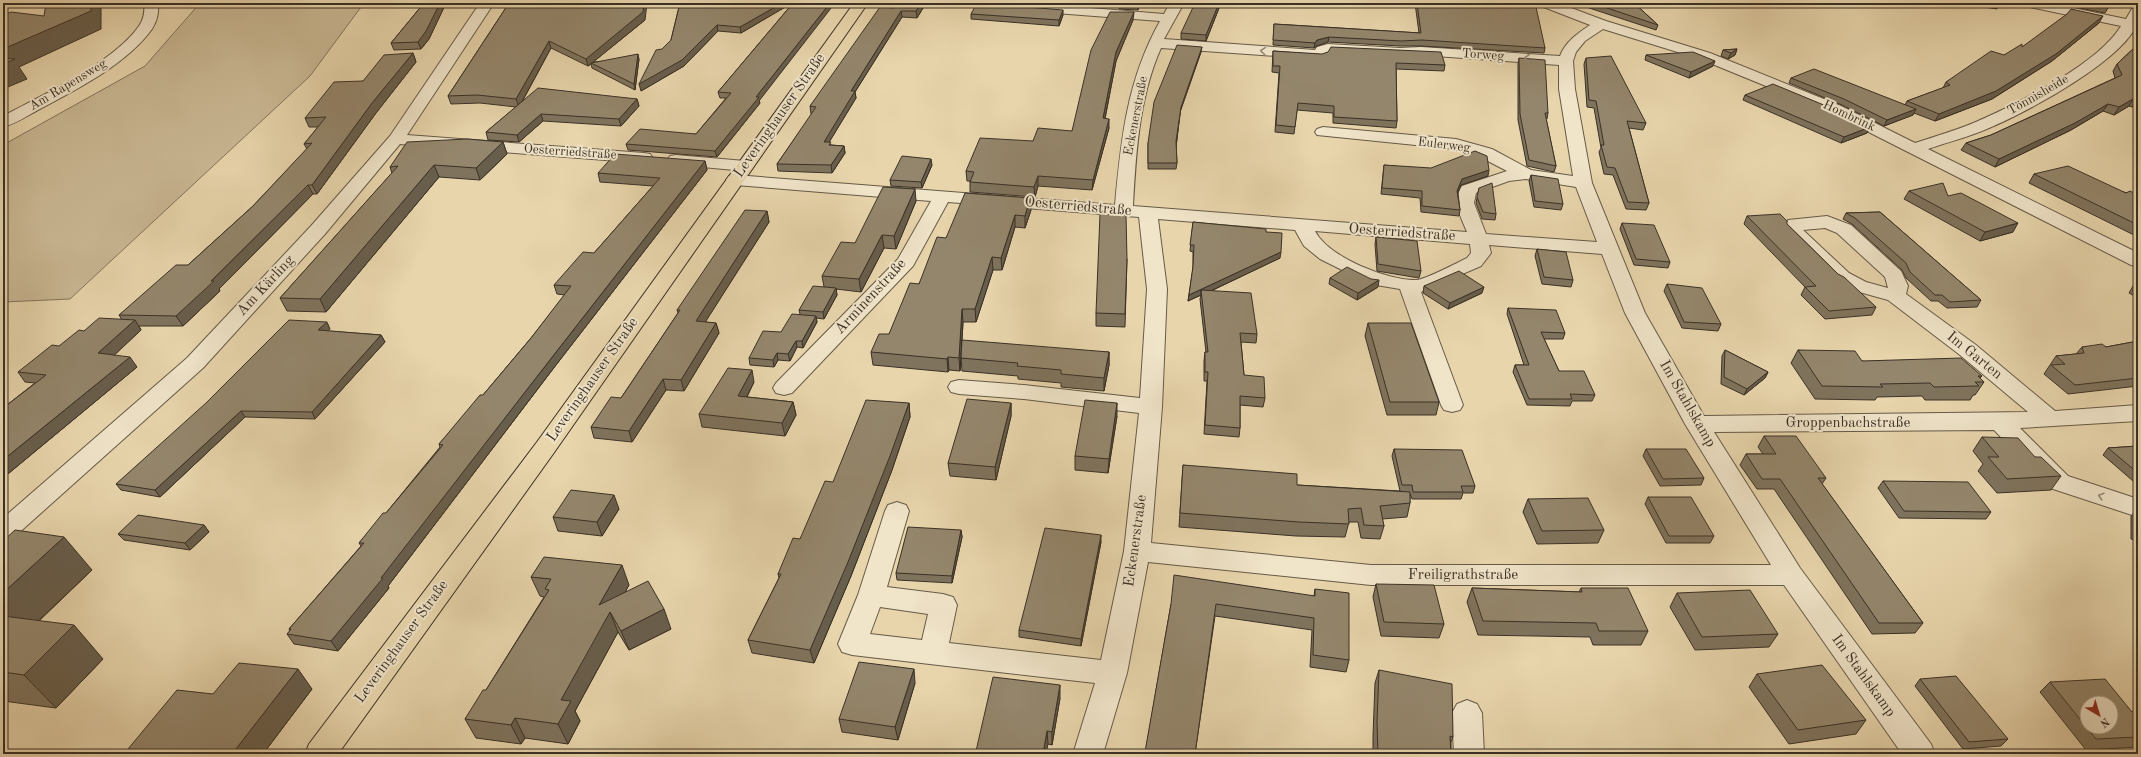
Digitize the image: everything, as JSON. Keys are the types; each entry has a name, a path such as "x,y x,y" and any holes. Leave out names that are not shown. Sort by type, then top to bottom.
{"main road":[{"name":"Leveringhauser Straße","path":"320,754 545,448 861,3"}],"street":[{"name":"Am Rapensweg","path":"3,122 94,72 116,55 142,32 152,13 151,3"},
{"name":"Am Kärling","path":"3,532 195,363 318,230 396,139 487,3"},
{"path":"977,3 1168,18"},
{"name":"Eckenerstraße","path":"1124,211 1128,150 1142,77 1168,18 1177,3"},
{"name":"Hombrink","path":"1546,3 1601,24 1705,56 1835,109 2138,261"},
{"path":"2030,3 2129,24"},
{"name":"Tönnisheide","path":"1915,148 1983,125 2031,101 2081,71 2125,43 2129,24 2138,10"},
{"name":"Im Stahlskamp","path":"1601,24 1580,38 1569,51 1566,61 1566,89 1583,183 1608,249 1635,313 1697,424 1791,575 1920,754"},
{"name":"Torweg","path":"1157,42 1394,60 1399,57 1400,52 1421,51 1566,61"},
{"name":"Eulerweg","path":"1323,132 1464,146 1486,153 1526,174 1583,183"},
{"name":"Oesterriedstraße","path":"396,139 740,173 943,195 1124,211 1608,249"},
{"name":"Oesterriedstraße","path":"1302,225 1311,242 1327,255 1345,266 1376,280 1420,286 1474,262 1481,253 1479,239 1465,203 1468,190 1506,176 1526,174"},
{"name":"Arminenstraße","path":"784,388 906,262 943,195"},
{"name":"Eckenerstraße","path":"1088,754 1114,673 1137,551 1151,407 1157,289 1148,212"},
{"name":"Im Garten","path":"1895,296 1898,286 1894,275 1844,229 1827,222 1795,224 1793,231 1842,277 1859,286 1895,296 1968,350 2051,420"},
{"path":"1408,285 1452,405"},
{"path":"959,387 1024,392 1151,407"},
{"name":"Groppenbachstraße","path":"1697,424 2000,422 2051,420 2138,413"},
{"path":"2000,422 2059,482 2138,508"},
{"path":"897,511 871,595 852,644 1114,673"},
{"name":"Freiligrathstraße","path":"1137,551 1371,575 1791,575"},
{"path":"871,595 943,605 933,654"},
{"path":"1467,712 1469,754"}],"shaded area":[{"path":"200,3 364,3 310,76 70,299 3,302 3,145 145,66"}],"building":[{"path":"46,3 91,3 91,11 3,49 3,15 11,12 44,16"},
{"path":"424,3 440,3 426,31 418,42 391,43"},
{"path":"509,3 644,3 643,12 586,59 549,41 516,99 477,95 448,96"},
{"path":"680,3 782,3 740,27 717,25 682,60 639,84 656,50 662,49 671,40"},
{"path":"793,3 830,3 756,97 759,97 715,151 626,144 640,129 696,134 731,93 718,92"},
{"path":"897,3 921,3 916,11 901,11 851,91 855,91 824,142 831,142 829,145 844,146 831,165 777,164 816,107 810,106 880,7 894,8"},
{"path":"977,3 1063,10 1059,20 971,14"},
{"path":"1195,3 1219,3 1206,35 1181,33"},
{"path":"1417,3 1522,3 1536,7 1545,48 1422,40 1401,41 1329,37 1317,40 1315,43 1273,40 1274,24 1421,33"},
{"path":"1592,3 1634,3 1658,25"},
{"path":"2085,3 2111,3 2108,8"},
{"path":"2071,9 2103,16 2056,54 1996,91 1939,114 1907,101 1950,85 1946,82 1991,51 2004,55 2022,44 2022,47 2067,14"},
{"path":"1110,12 1134,12 1116,52 1103,118 1109,119 1093,180 1038,176 1034,187 970,182 974,172 966,171 980,138 1033,141 1038,128 1072,131 1091,50"},
{"path":"2138,42 2138,98 2136,100 2133,99 2119,107 2108,104 2075,123 1999,159 1966,143 1991,135 2122,75 2117,64 2134,48"},
{"path":"1177,45 1202,47 1181,107 1176,141 1177,163 1148,163 1148,143 1154,102"},
{"path":"1331,47 1441,52 1445,65 1396,63 1397,121 1334,117 1334,106 1298,103 1295,127 1276,125 1280,66 1273,66 1273,51 1322,54 1328,52"},
{"path":"1737,49 1731,53 1723,50"},
{"path":"1693,52 1715,61 1691,72 1646,55"},
{"path":"413,53 372,103 312,185 308,185 211,281 214,281 176,316 119,315 176,265 188,265 253,206 312,143 304,144 326,117 305,118 334,82 363,81 384,55"},
{"path":"638,54 634,84 591,63"},
{"path":"1611,56 1646,123 1627,121 1649,203 1628,202 1615,168 1607,167 1601,145 1604,145 1596,101 1589,100 1586,58"},
{"path":"3,58 15,59 3,64"},
{"path":"1519,58 1545,60 1548,113 1545,113 1556,166 1529,160 1520,114"},
{"path":"1814,69 1916,109 1887,120 1844,99 1791,78"},
{"path":"1773,84 1831,108 1870,127 1844,137 1745,95"},
{"path":"538,88 637,99 619,119 541,114 517,135 486,132"},
{"path":"467,139 503,142 476,168 434,165 320,299 280,298 398,166 390,167 407,142"},
{"path":"1475,151 1487,156 1489,170 1462,179 1457,191 1460,210 1422,206 1422,191 1382,188 1384,165 1431,168"},
{"path":"615,154 705,161 381,578 383,578 331,641 287,634 291,629 289,629 364,543 359,543 383,513 386,513 443,445 439,444 531,338 571,286 554,285 583,252 594,253 660,178 598,173"},
{"path":"902,156 931,159 921,182 890,180"},
{"path":"2068,166 2126,193 2130,191 2138,195 2138,225 2034,174"},
{"path":"1531,175 1558,179 1563,204 1535,201"},
{"path":"1492,183 1496,214 1483,212 1477,197 1479,188"},
{"path":"1943,183 1948,196 1961,193 2018,223 1985,232 1909,191"},
{"path":"883,187 915,189 894,236 882,235 859,279 822,276 841,242 855,243"},
{"path":"965,193 1030,198 1025,216 1015,215 1001,258 992,257 975,309 962,309 959,358 948,357 947,359 871,352 879,334 889,334 910,283 919,284 937,237 946,238"},
{"path":"745,210 767,211 696,321 716,323 681,380 663,379 629,431 591,427 611,397 621,398 680,310 677,310"},
{"path":"1880,212 1981,300 1950,302 1942,295 1935,295 1910,272 1906,263 1855,218 1846,213"},
{"path":"1100,214 1126,215 1127,259 1125,314 1096,313"},
{"path":"1780,214 1787,221 1787,224 1838,274 1844,277 1876,307 1829,311 1805,287 1816,286 1747,216"},
{"path":"1193,222 1266,229 1266,232 1282,233 1281,252 1189,295 1193,266 1194,245 1190,245"},
{"path":"1622,223 1654,225 1670,262 1636,259"},
{"path":"1376,237 1417,241 1421,271 1378,264"},
{"path":"1537,249 1566,252 1573,280 1544,277"},
{"path":"1347,267 1371,279 1379,280 1358,293 1330,278"},
{"path":"1459,271 1484,287 1450,303 1424,286"},
{"path":"1667,284 1702,288 1721,324 1684,322"},
{"path":"813,286 836,288 823,312 799,310"},
{"path":"1201,290 1251,293 1257,334 1240,333 1244,375 1264,377 1265,398 1240,396 1240,428 1205,425 1208,372 1205,372 1205,352 1208,352"},
{"path":"1508,308 1556,310 1565,333 1541,332 1559,371 1584,371 1595,395 1570,394 1572,399 1529,399 1515,365 1529,365"},
{"path":"792,314 816,316 802,341 796,341 788,354 777,353 773,360 749,358 763,331 781,332"},
{"path":"99,318 135,320 98,353 130,357 3,460 3,408 46,375 18,372 52,345 59,346 79,330 84,331"},
{"path":"289,320 327,322 318,330 381,335 312,412 241,411 155,490 116,484 206,403"},
{"path":"1368,323 1411,323 1439,402 1390,402"},
{"path":"962,340 1109,352 1104,378 1061,374 1061,370 1017,366 1018,363 961,358"},
{"path":"2138,341 2138,378 2075,385 2051,365 2065,364 2056,356 2084,353 2082,347 2102,344 2106,347"},
{"path":"1725,350 1768,372 1747,389 1724,377"},
{"path":"1798,350 1855,351 1862,361 1961,358 1982,376 1978,376 1984,382 1975,382 1979,386 1934,387 1930,383 1880,384 1883,387 1822,386"},
{"path":"728,368 752,370 738,396 793,402 782,423 699,414"},
{"path":"967,399 1011,403 995,467 948,463"},
{"path":"866,400 909,403 890,456 848,562 810,650 748,640 781,574 778,574 793,538 800,539 825,481 833,482"},
{"path":"1085,400 1117,403 1109,459 1075,456"},
{"path":"1764,436 1796,436 1826,478 1818,478 1923,623 1879,623 1780,479 1762,479 1746,454 1776,454"},
{"path":"1982,437 2018,438 2035,457 2041,457 2061,476 2007,479 1988,457 1999,457"},
{"path":"2138,446 2138,473 2108,448"},
{"path":"1394,449 1462,450 1475,486 1461,486 1463,492 1413,492 1412,485 1402,485"},
{"path":"1646,449 1686,449 1704,478 1663,479"},
{"path":"1183,465 1297,474 1297,485 1410,492 1410,503 1380,506 1384,526 1364,525 1361,508 1348,509 1349,524 1299,522 1180,513"},
{"path":"1883,481 1968,482 1991,512 1904,511"},
{"path":"571,490 614,495 597,522 553,517"},
{"path":"1648,497 1691,497 1714,536 1669,536"},
{"path":"1588,498 1604,530 1542,531 1528,499"},
{"path":"2137,509 2138,510 2138,532 2137,532"},
{"path":"138,515 204,525 185,543 118,534"},
{"path":"908,527 961,530 952,576 896,573"},
{"path":"1045,528 1101,535 1081,639 1019,630"},
{"path":"15,530 64,537 3,593 3,541"},
{"path":"544,557 622,565 599,605 648,581 664,609 621,631 610,612 561,700 571,701 558,724 515,718 511,725 465,719 483,690 486,690 549,590 545,589 551,579 531,577"},
{"path":"1174,575 1315,596 1315,589 1349,593 1349,660 1313,655 1314,618 1216,604 1195,754 1157,754 1145,752 1171,604"},
{"path":"1376,584 1434,585 1444,624 1384,622"},
{"path":"1472,588 1582,592 1581,588 1628,588 1648,631 1599,631 1596,623 1483,621"},
{"path":"1750,590 1778,634 1702,637 1677,593"},
{"path":"3,616 74,625 24,675 3,672"},
{"path":"859,662 914,669 895,727 839,719"},
{"path":"239,663 298,669 232,754 173,754 128,749 177,690 213,694"},
{"path":"1822,665 1866,720 1798,730 1757,674"},
{"path":"1379,670 1452,684 1453,737 1450,736 1451,754 1378,754 1377,722"},
{"path":"1956,676 2008,739 1969,742 1920,679"},
{"path":"993,677 1060,685 1052,732 1047,731 1043,754 970,754 971,750 976,751"},
{"path":"2105,679 2118,695 2079,695 2079,718 2050,682"},
{"path":"2119,696 2132,712 2138,711 2138,737 2096,739 2093,735 2119,735"}]}
